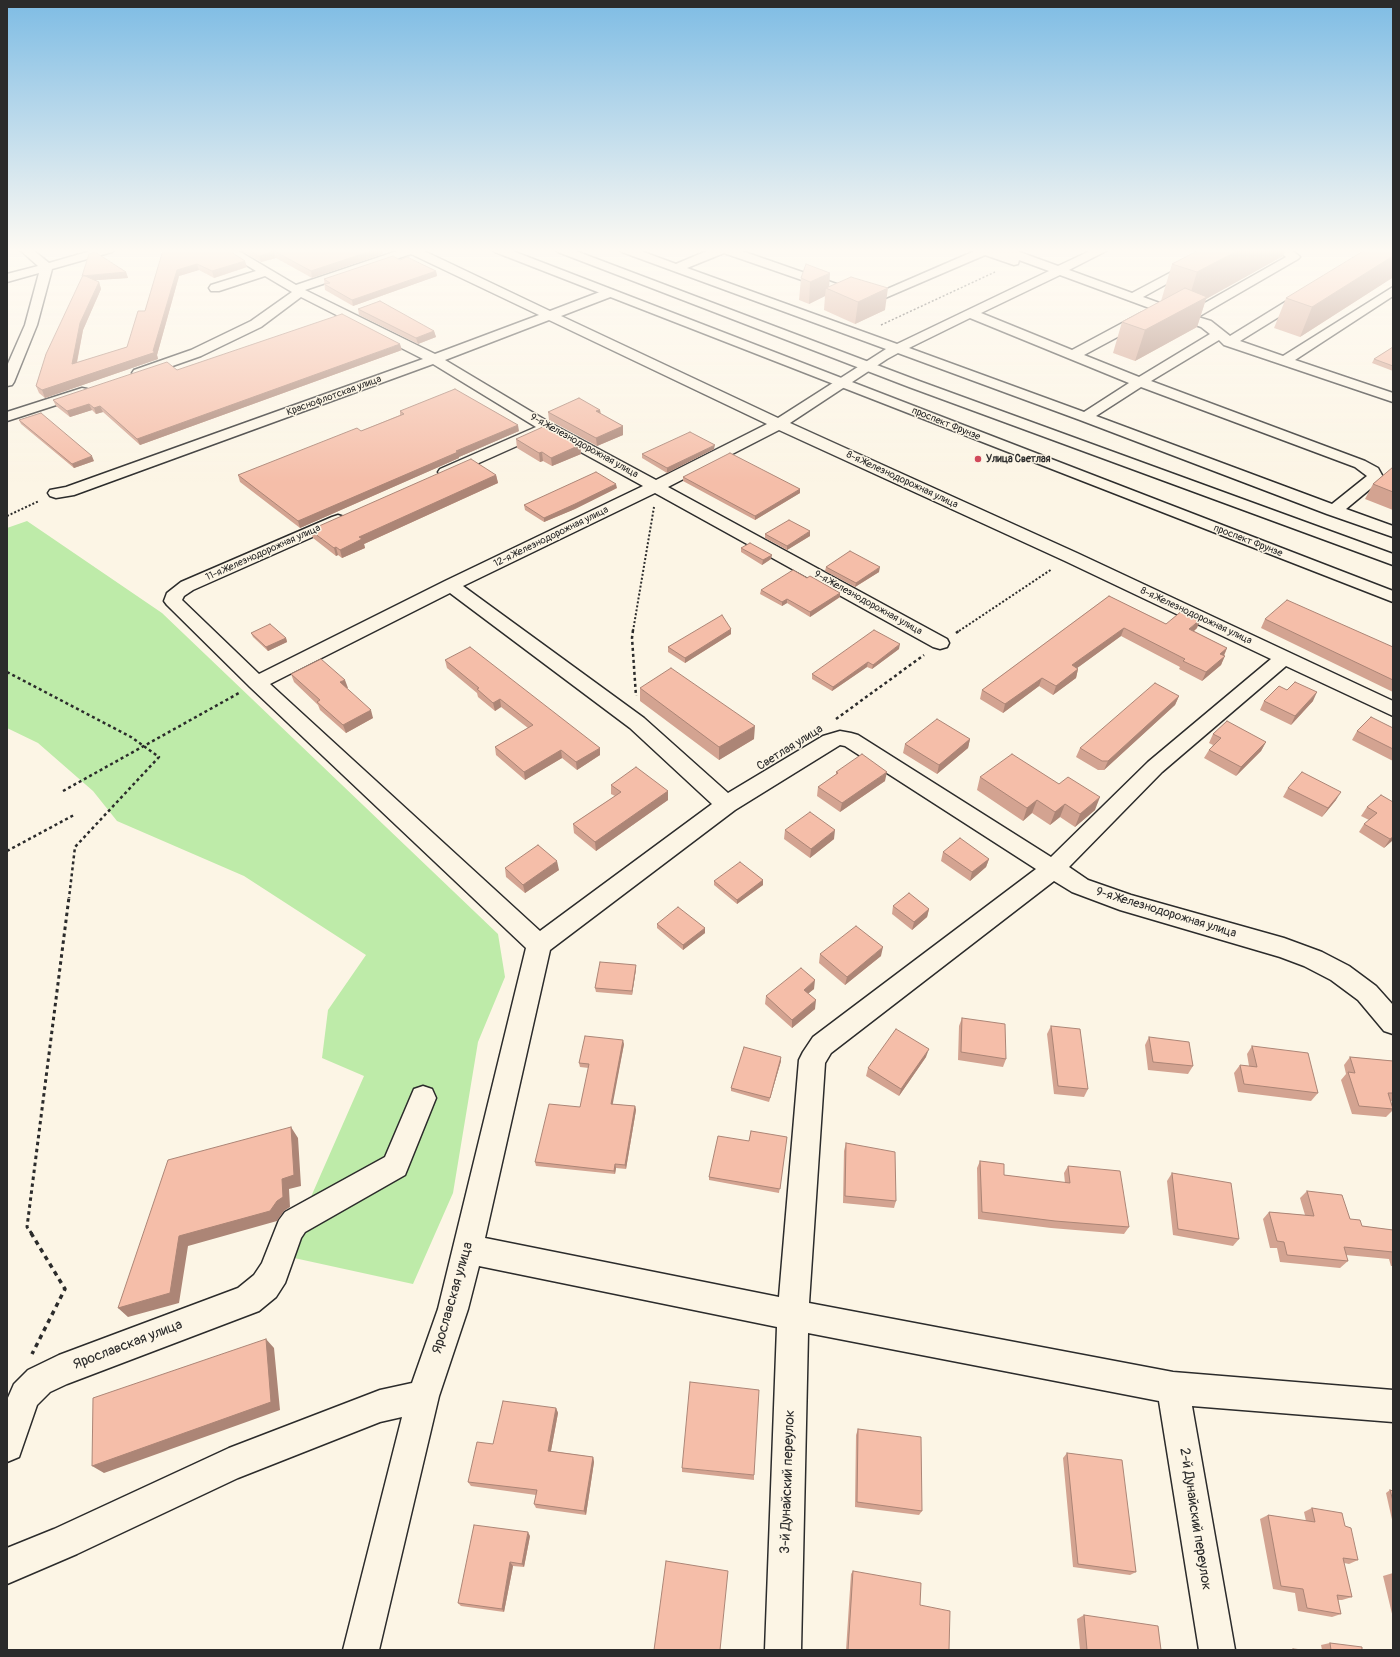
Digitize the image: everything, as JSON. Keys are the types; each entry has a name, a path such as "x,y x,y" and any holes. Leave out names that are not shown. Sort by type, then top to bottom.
{"street":[{"path":"7,382 30,327"},
{"path":"128,376 196,353 249,327"},
{"name":"9-я Железнодорожная улица","path":"370,327 434,360 547,427 657,486 940,643"},
{"name":"Краснофлотская улица","path":"56,493 68,492 434,360 520,327"},
{"name":"8-я Железнодорожная улица","path":"578,327 778,424 1071,557 1393,709"},
{"name":"проспект Фрунзе","path":"697,327 1393,597"},
{"path":"765,327 1393,560"},
{"path":"843,327 861,336 1085,417 1333,511 1393,532"},
{"path":"841,383 897,349 943,327"},
{"path":"1004,327 1140,382 1360,464 1372,471 1375,477 1333,511"},
{"path":"1073,355 1125,327"},
{"path":"1210,327 1224,338 1284,361 1393,398"},
{"path":"1085,417 1140,382 1244,327"},
{"path":"1284,361 1336,327"},
{"name":"12-я Железнодорожная улица","path":"256,683 451,585 657,486 778,424 841,383"},
{"path":"7,417 98,387"},
{"path":"432,478 547,427"},
{"name":"11-я Железнодорожная улица","path":"256,683 173,601 176,593 187,586 353,513"},
{"path":"256,683 539,945 721,799 637,723 451,585"},
{"name":"3-й Дунайский переулок","path":"783,1650 793,1315 812,1060 822,1045 1054,868 1155,767 1285,657"},
{"name":"9-я Железнодорожная улица","path":"721,799 830,741 840,738 851,740 1054,868 1080,886 1114,898 1284,948 1313,959 1340,973 1367,993 1393,1023"},
{"name":"Ярославская улица","path":"361,1650 423,1396 453,1310 539,945"},
{"name":"Ярославская улица","path":"7,1445 25,1394 39,1381 59,1371 248,1300 265,1286 274,1272 290,1230 295,1222 395,1166 423,1098"},
{"path":"468,1249 793,1315 1174,1388 1393,1406"},
{"name":"2-й Дунайский переулок","path":"1174,1388 1217,1650"},
{"path":"7,1566 65,1542 229,1465 380,1406 423,1396"}],"path":[{"path":"861,336 876,327"},
{"path":"637,723 632,638 657,486"},
{"path":"7,516 56,493"},
{"name":"Светлая улица","path":"833,720 940,643 1071,557"},
{"path":"7,672 131,737 160,757 75,847 27,1227 65,1289 31,1356"},
{"path":"63,791 256,683"},
{"path":"7,851 74,815"}],"green space":[{"path":"27,521 162,613 498,934 505,977 478,1042 453,1193 413,1284 285,1256 364,1076 322,1058 328,1010 366,955 244,876 117,821 93,791 38,743 7,728 7,528"}],"building":[{"path":"58,327 79,327 72,364 127,347 133,327 160,327 153,351 156,352 42,390 36,386 46,354"},
{"path":"303,327 368,327 400,344 137,439 100,406 94,408 89,404 67,411 53,400 167,362 177,370"},
{"path":"395,327 427,327 434,331 416,338"},
{"path":"1137,327 1150,327 1145,330"},
{"path":"1393,347 1393,366 1374,359"},
{"path":"455,389 518,425 298,521 238,475 357,428 361,431 404,414 400,411"},
{"path":"579,398 600,410 596,411 623,426 596,438 548,412"},
{"path":"41,413 92,456 72,464 19,420"},
{"path":"545,426 580,445 551,458 542,452 539,453 516,439"},
{"path":"690,432 715,445 667,468 642,454"},
{"path":"730,453 800,489 755,516 683,477"},
{"path":"471,459 496,475 359,537 362,539 340,550 336,547 334,548 310,530"},
{"path":"1393,467 1393,492 1373,484"},
{"path":"596,472 616,484 544,518 524,505"},
{"path":"789,520 810,531 787,546 765,534"},
{"path":"750,543 772,555 763,560 741,548"},
{"path":"850,551 880,567 856,583 826,567"},
{"path":"793,570 807,578 810,576 840,593 810,612 787,599 782,602 761,590"},
{"path":"1109,596 1166,624 1183,610 1201,619 1189,629 1227,648 1220,654 1225,656 1206,672 1183,661 1185,659 1124,628 1072,665 1078,669 1056,686 1042,678 1005,704 982,690"},
{"path":"1287,600 1393,647 1393,680 1265,619"},
{"path":"722,615 731,629 685,658 668,647"},
{"path":"270,624 286,638 266,647 251,633"},
{"path":"874,630 900,644 873,665 868,662 833,687 812,674"},
{"path":"470,647 600,748 576,762 561,750 524,772 495,747 533,725 500,699 493,703 477,689 479,688 445,660"},
{"path":"321,659 345,680 340,682 371,710 343,725 317,702 320,700 291,674"},
{"path":"671,668 755,726 719,747 640,688"},
{"path":"1295,682 1317,692 1295,716 1264,701 1279,686 1287,690"},
{"path":"1155,683 1179,696 1108,761 1102,761 1080,748"},
{"path":"1371,717 1393,728 1393,749 1357,731"},
{"path":"937,719 970,739 939,765 905,744"},
{"path":"1227,721 1266,742 1241,767 1209,750 1221,738 1213,734"},
{"path":"862,754 887,772 842,803 818,787 838,773 836,772"},
{"path":"1012,754 1059,784 1068,777 1100,797 1080,814 1065,804 1055,812 1037,800 1027,808 980,777"},
{"path":"636,767 668,791 595,842 573,824 621,792 611,785"},
{"path":"1302,772 1341,792 1328,808 1288,788"},
{"path":"1381,795 1393,802 1393,837 1390,839 1364,824 1377,813 1367,807"},
{"path":"810,812 835,830 811,849 785,830"},
{"path":"960,838 989,859 972,872 943,852"},
{"path":"538,845 557,861 523,885 505,868"},
{"path":"740,862 763,880 737,900 714,881"},
{"path":"909,893 929,909 914,922 893,906"},
{"path":"678,907 705,928 683,945 657,924"},
{"path":"856,926 883,947 847,977 820,954"},
{"path":"600,962 636,965 632,991 595,988"},
{"path":"801,968 815,980 804,990 816,1000 792,1020 766,996"},
{"path":"962,1018 1005,1024 1006,1059 961,1052"},
{"path":"1051,1026 1080,1029 1088,1089 1058,1086"},
{"path":"896,1029 929,1049 901,1089 868,1068"},
{"path":"585,1036 623,1040 611,1104 635,1106 625,1165 615,1164 614,1171 535,1162 549,1104 580,1107 589,1064 579,1063"},
{"path":"1149,1037 1189,1042 1193,1066 1153,1062"},
{"path":"1252,1046 1308,1053 1318,1093 1244,1084 1240,1065 1257,1067"},
{"path":"744,1047 781,1057 770,1098 731,1088"},
{"path":"1350,1057 1393,1061 1393,1093 1388,1093 1393,1109 1359,1106 1348,1072 1355,1073"},
{"path":"291,1127 294,1175 282,1179 283,1197 277,1201 270,1211 179,1236 170,1293 118,1308 168,1160"},
{"path":"751,1131 787,1137 780,1189 709,1177 718,1136 749,1141"},
{"path":"846,1143 895,1152 896,1201 845,1196"},
{"path":"980,1161 1004,1164 1004,1175 1070,1183 1068,1166 1120,1171 1129,1227 1055,1221 982,1212"},
{"path":"1172,1173 1231,1183 1239,1239 1178,1229"},
{"path":"1307,1191 1342,1195 1350,1219 1360,1220 1362,1226 1393,1230 1393,1252 1344,1247 1348,1261 1287,1255 1284,1242 1277,1241 1269,1212 1314,1216"},
{"path":"266,1339 271,1402 92,1466 93,1398"},
{"path":"690,1382 759,1390 754,1475 682,1468"},
{"path":"503,1401 556,1408 548,1451 593,1457 584,1511 534,1504 537,1490 468,1482 477,1442 493,1444"},
{"path":"858,1429 921,1437 922,1511 857,1502"},
{"path":"1067,1453 1122,1460 1136,1572 1078,1564"},
{"path":"1390,1490 1393,1491 1393,1501"},
{"path":"1312,1508 1342,1513 1345,1526 1351,1528 1358,1560 1343,1558 1352,1597 1337,1595 1341,1614 1307,1608 1303,1589 1281,1586 1268,1515 1315,1522"},
{"path":"474,1525 528,1532 522,1564 510,1562 502,1609 458,1603"},
{"path":"666,1561 728,1571 720,1650 654,1650"},
{"path":"853,1571 921,1583 920,1605 950,1611 949,1650 848,1650"},
{"path":"1084,1615 1158,1626 1161,1650 1087,1650"},
{"path":"1330,1643 1362,1647 1362,1650 1331,1650"}],"place":[{"name":"Улица Светлая","path":"978,459"}]}
